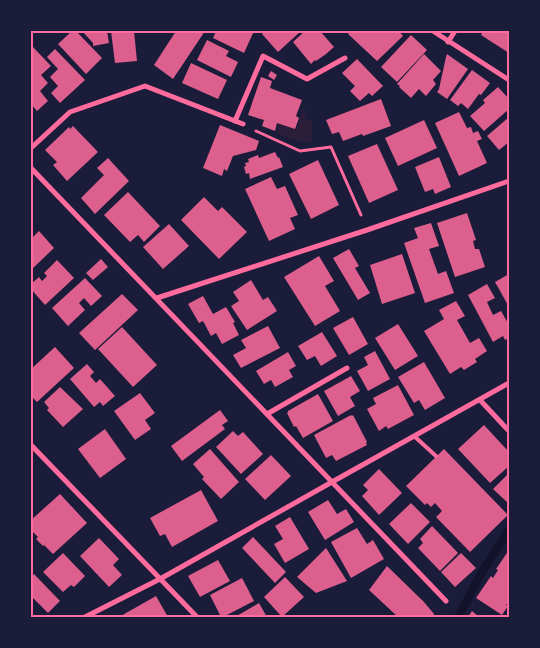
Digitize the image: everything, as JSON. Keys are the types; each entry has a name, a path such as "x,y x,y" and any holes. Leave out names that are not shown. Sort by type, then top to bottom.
{"street":[{"path":"433,31 509,80"},
{"path":"448,42 455,31"},
{"path":"235,121 262,56 308,79 345,58"},
{"path":"31,148 70,112 145,86 242,124"},
{"path":"31,168 446,601"},
{"path":"157,298 367,230 509,181"},
{"path":"267,414 346,368"},
{"path":"85,617 160,579 509,383"},
{"path":"480,400 509,431"},
{"path":"31,445 197,617"}],"lane":[{"path":"414,436 436,456"}],"path":[{"path":"249,128 300,151 331,147 367,230"}],"shaded area":[{"path":"304,108 306,120 312,120 312,142 304,143 276,133 279,124 296,130"}],"building":[{"path":"72,31 76,31 102,58 86,74 58,44"},
{"path":"82,31 107,31 109,43 93,46 93,43"},
{"path":"111,31 134,31 137,61 115,63"},
{"path":"176,31 205,31 173,79 154,65"},
{"path":"216,31 254,31 244,53 213,38"},
{"path":"264,31 301,31 278,52 262,34"},
{"path":"305,31 320,31 334,47 311,64 293,42"},
{"path":"350,31 399,31 403,36 377,61 348,34"},
{"path":"483,31 509,31 509,53 481,35"},
{"path":"411,35 427,50 397,82 381,67"},
{"path":"207,40 229,51 226,56 238,62 231,77 197,60"},
{"path":"33,47 51,66 41,75 48,83 40,91 48,101 37,111 31,104 31,48"},
{"path":"55,49 85,80 60,103 51,93 58,86 50,77 58,69 47,57"},
{"path":"424,54 441,71 433,80 436,84 426,96 419,89 411,98 397,84"},
{"path":"447,54 468,69 447,99 437,92"},
{"path":"357,59 383,86 372,96 369,93 360,101 350,91 355,86 342,73"},
{"path":"191,63 227,80 218,99 182,83"},
{"path":"472,70 490,83 468,109 461,103 458,106 450,100"},
{"path":"271,71 277,75 274,80 268,76"},
{"path":"261,77 272,81 270,88 302,100 296,116 299,118 295,129 277,123 275,131 262,126 264,120 248,115"},
{"path":"498,87 509,99 509,109 484,131 470,116 485,103 483,100"},
{"path":"381,99 391,126 343,141 339,132 332,134 326,120"},
{"path":"459,112 467,128 471,127 473,133 478,131 482,139 477,141 487,163 459,176 435,123"},
{"path":"509,117 509,142 499,150 487,136"},
{"path":"424,120 437,148 398,166 385,138"},
{"path":"220,125 259,141 256,150 233,156 227,171 224,169 222,176 203,168"},
{"path":"73,126 98,152 67,181 53,165 57,162 45,150 69,127 70,129"},
{"path":"377,144 398,190 369,203 348,156"},
{"path":"275,152 283,167 250,179 249,173 246,174 244,167 246,166 245,163 249,162 248,159 258,155 259,158"},
{"path":"439,157 451,187 435,194 433,189 425,192 415,167"},
{"path":"108,158 129,181 95,214 81,198 104,175 97,168"},
{"path":"318,160 339,205 311,219 289,174"},
{"path":"271,177 277,189 285,186 298,215 290,218 295,229 269,241 245,189"},
{"path":"128,192 160,226 144,242 138,235 130,242 104,215"},
{"path":"204,197 218,211 222,207 247,232 219,259 181,220"},
{"path":"467,213 476,240 473,241 475,249 479,249 485,267 455,277 437,223"},
{"path":"431,223 439,246 429,249 438,274 446,271 454,293 425,303 404,243 418,238 414,228"},
{"path":"169,224 189,246 163,269 143,247"},
{"path":"39,231 54,248 31,270 31,239"},
{"path":"349,249 359,266 355,268 370,293 358,300 333,258"},
{"path":"402,254 415,293 382,304 370,265"},
{"path":"319,256 334,281 325,286 340,311 315,326 284,277"},
{"path":"101,259 108,267 93,280 86,273"},
{"path":"57,260 74,278 45,305 31,289 31,284 39,277 42,281 47,276 44,273"},
{"path":"509,274 509,307 495,282"},
{"path":"85,278 102,296 91,306 84,298 79,303 85,310 68,326 52,308"},
{"path":"251,280 263,300 268,297 277,311 247,330 231,306 239,301 233,292"},
{"path":"487,284 495,298 487,302 493,315 501,311 509,325 509,338 505,340 503,336 493,342 468,295"},
{"path":"122,294 138,310 95,350 79,333"},
{"path":"203,296 213,314 226,307 235,322 233,323 239,335 222,344 216,333 211,336 203,321 199,323 188,304"},
{"path":"456,301 465,316 457,320 470,343 479,338 487,351 475,359 477,362 464,370 461,367 450,374 424,331 444,319 439,310"},
{"path":"353,317 368,344 349,355 333,328"},
{"path":"398,324 418,356 395,370 375,338"},
{"path":"268,326 280,348 241,368 233,355 246,348 241,340"},
{"path":"122,327 157,365 133,387 98,349"},
{"path":"322,332 337,356 321,366 315,356 307,360 298,346"},
{"path":"55,347 74,368 37,402 31,396 31,369"},
{"path":"375,351 390,379 368,391 357,371 368,365 364,357"},
{"path":"288,352 296,366 289,370 293,377 275,387 271,380 264,384 256,371"},
{"path":"424,362 445,398 425,410 419,400 414,403 398,377"},
{"path":"87,364 94,372 90,376 96,383 100,379 115,396 103,406 100,402 94,407 70,379"},
{"path":"351,376 360,391 350,397 355,406 338,416 324,391"},
{"path":"398,385 414,415 388,429 386,426 379,431 367,409 376,404 373,398"},
{"path":"60,387 83,409 63,427 47,410 49,408 44,402"},
{"path":"140,393 155,413 145,420 151,429 135,440 114,411"},
{"path":"318,394 333,421 303,438 296,426 294,427 287,413"},
{"path":"220,410 228,421 222,425 225,429 182,461 171,446"},
{"path":"353,415 367,445 336,461 332,455 326,458 314,435"},
{"path":"484,425 509,452 509,466 490,483 458,449"},
{"path":"105,429 126,459 100,478 78,449"},
{"path":"233,431 238,436 243,432 263,454 241,474 216,447"},
{"path":"210,449 239,482 221,499 202,479 204,477 193,464"},
{"path":"444,449 508,515 470,552 436,517 442,511 435,503 431,507 427,503 425,505 406,486"},
{"path":"271,455 291,476 265,500 245,479"},
{"path":"379,469 402,493 379,515 362,496 368,490 363,485"},
{"path":"509,473 509,504 493,489"},
{"path":"201,490 218,521 172,547 165,534 160,536 150,518"},
{"path":"60,494 87,523 53,554 36,539 38,537 31,530 31,520"},
{"path":"328,500 337,514 346,509 354,522 325,540 308,512"},
{"path":"411,503 430,522 408,544 389,524"},
{"path":"290,517 309,549 285,563 274,544 283,539 275,526"},
{"path":"432,526 458,553 440,571 418,548 423,543 420,539"},
{"path":"357,528 367,544 373,540 384,559 351,578 331,542"},
{"path":"253,537 286,572 275,583 242,548"},
{"path":"99,538 119,559 113,565 122,575 109,587 80,556"},
{"path":"326,548 347,581 316,593 297,577"},
{"path":"509,550 509,600 506,605 508,606 502,615 476,598 491,576 493,578 498,570 496,569"},
{"path":"63,553 85,576 74,587 71,585 63,592 43,572"},
{"path":"461,553 476,568 455,587 441,572"},
{"path":"218,560 230,581 200,597 188,576"},
{"path":"387,566 424,602 434,614 434,617 398,617 369,590"},
{"path":"34,574 60,601 48,613 31,596 31,577"},
{"path":"285,577 304,597 282,617 264,597"},
{"path":"242,578 254,601 221,617 210,595"},
{"path":"156,596 168,617 119,617"},
{"path":"259,603 267,617 235,617"},
{"path":"472,611 479,617 468,617"}],"waterway":[{"path":"458,617 481,574 509,530"}]}
